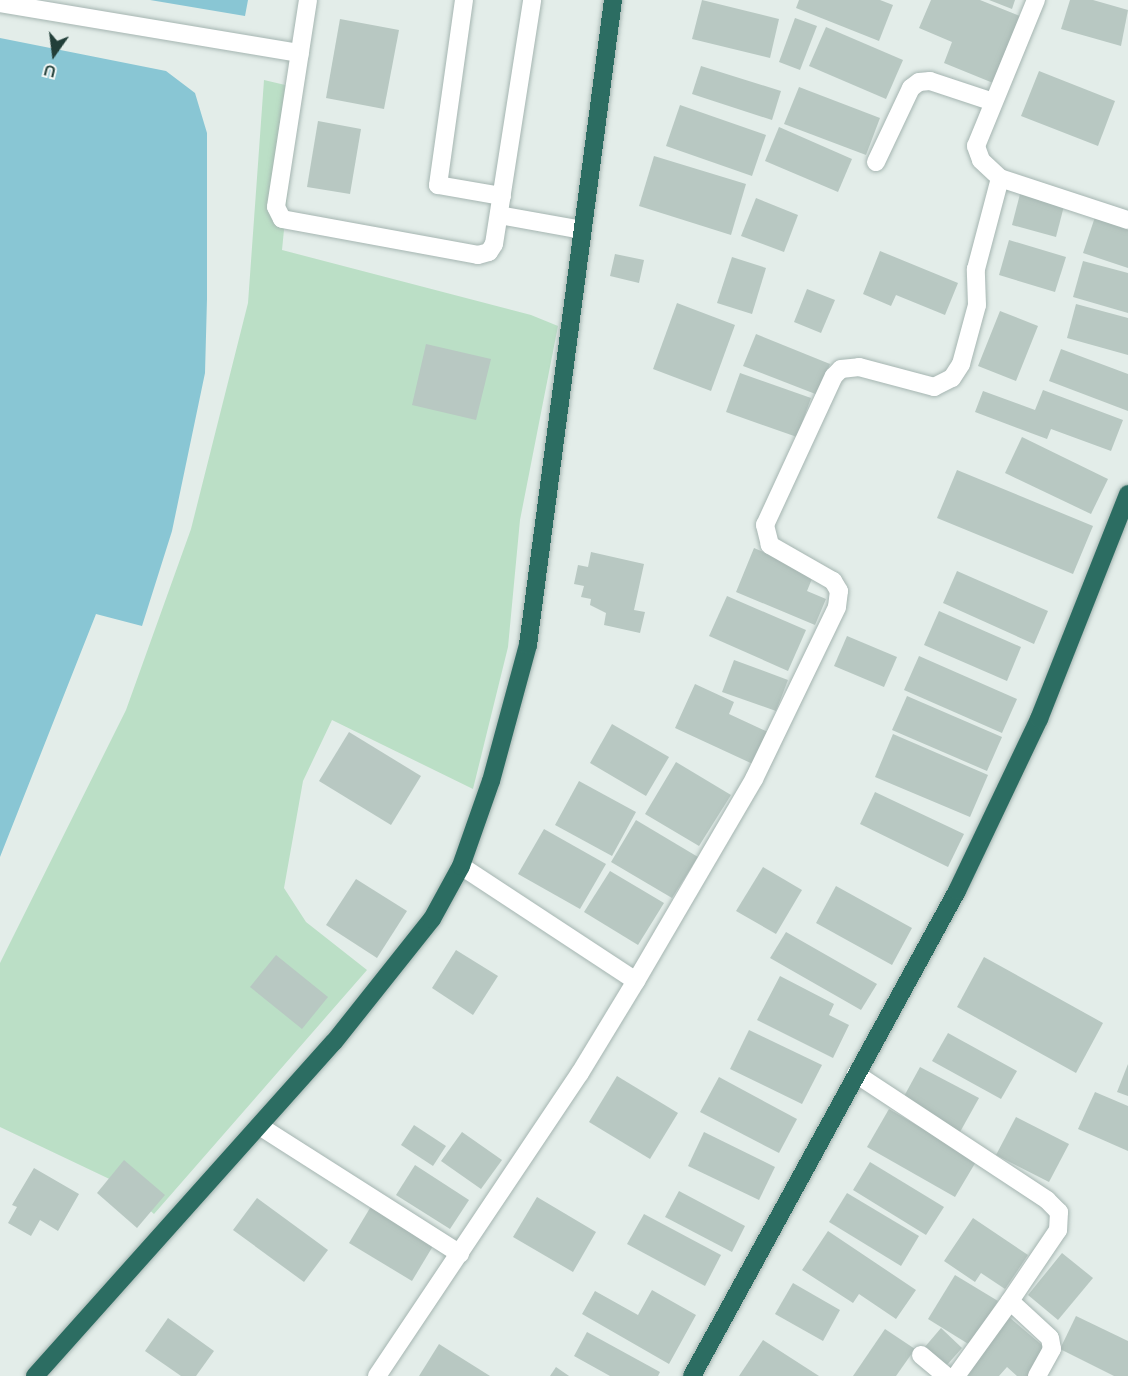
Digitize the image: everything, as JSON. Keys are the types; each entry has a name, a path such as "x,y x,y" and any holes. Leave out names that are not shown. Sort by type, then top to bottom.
{"highway":[{"path":"35,1376 127,1269 261,1126 334,1042 432,919 461,866 491,781 523,671 528,645 613,0"},
{"path":"692,1376 957,891 1039,719 1128,494"}],"street":[{"path":"308,0 276,207 282,219 478,255 489,252 494,244 532,0"},
{"path":"464,0 438,185 501,196"},
{"path":"1036,0 976,146 981,160 1000,177 1128,220"},
{"path":"0,3 300,53"},
{"path":"876,162 911,88 919,82 930,81 993,102"},
{"path":"377,1376 460,1254 636,981 754,779 837,607 839,591 833,581 770,545 765,525 769,511 826,390 841,369 859,367 921,386 943,385 952,378 961,364 977,305 976,269 1000,177"},
{"path":"499,215 582,230"},
{"path":"461,866 636,981"},
{"path":"856,1074 1047,1200 1059,1212 1058,1230 956,1376"},
{"path":"261,1126 460,1254"},
{"path":"1010,1300 1050,1338 1052,1349 1037,1376"},
{"path":"921,1355 946,1376"}],"green space":[{"path":"264,80 298,88 282,250 531,315 558,326 520,520 508,647 473,789 332,720 303,781 284,888 306,922 367,970 154,1214 120,1184 0,1127 0,963 126,710 191,529 248,303"}],"water":[{"path":"150,0 248,0 245,16"},
{"path":"0,38 166,71 195,93 207,133 207,299 205,373 172,531 142,626 96,614 0,857"}],"building":[{"path":"702,0 779,19 770,58 692,39"},
{"path":"799,0 880,0 893,5 879,41 796,8"},
{"path":"931,0 980,0 1025,18 998,85 944,63 952,42 919,28"},
{"path":"989,0 1015,0 1012,9"},
{"path":"1070,0 1093,0 1128,10 1121,46 1061,29"},
{"path":"795,18 817,26 800,70 779,62"},
{"path":"340,19 399,30 384,109 326,98"},
{"path":"826,27 903,60 886,99 809,66"},
{"path":"701,66 781,91 772,120 692,94"},
{"path":"1039,71 1115,101 1098,146 1021,116"},
{"path":"799,87 880,118 866,155 784,124"},
{"path":"680,105 766,135 752,176 666,146"},
{"path":"318,121 361,129 350,194 307,187"},
{"path":"779,127 852,159 838,192 765,161"},
{"path":"654,156 746,184 731,235 639,206"},
{"path":"1020,194 1064,206 1056,237 1012,225"},
{"path":"756,198 798,215 784,252 741,236"},
{"path":"1095,217 1128,228 1128,268 1083,253"},
{"path":"1009,240 1066,257 1055,292 999,275"},
{"path":"880,251 958,283 945,315 896,295 891,306 863,294"},
{"path":"615,254 644,260 639,283 610,276"},
{"path":"732,257 766,268 752,314 717,303"},
{"path":"1083,261 1128,273 1128,313 1073,297"},
{"path":"807,289 835,300 821,333 794,322"},
{"path":"677,303 735,325 711,391 653,369"},
{"path":"1076,304 1128,318 1128,355 1067,338"},
{"path":"1000,311 1038,326 1016,381 978,366"},
{"path":"756,334 830,364 818,395 743,366"},
{"path":"426,344 491,359 476,420 412,405"},
{"path":"1061,349 1128,374 1128,411 1049,381"},
{"path":"740,373 811,398 797,437 726,412"},
{"path":"1043,390 1123,420 1111,451 1051,429 1047,439 975,412 983,391 1035,410"},
{"path":"1022,437 1108,479 1091,514 1005,473"},
{"path":"957,470 1093,526 1073,574 937,518"},
{"path":"754,548 814,574 807,591 826,599 815,625 736,592"},
{"path":"591,552 644,564 634,610 645,612 640,633 604,625 606,613 590,605 591,599 581,597 584,586 574,584 578,565 588,567"},
{"path":"957,571 1048,611 1034,644 943,603"},
{"path":"727,596 806,630 788,671 709,636"},
{"path":"939,611 1021,647 1007,681 924,645"},
{"path":"847,636 897,657 884,687 834,666"},
{"path":"919,656 1017,699 1002,733 904,690"},
{"path":"734,660 788,680 776,711 722,692"},
{"path":"695,684 734,702 729,714 770,733 755,765 675,728"},
{"path":"907,696 1002,737 987,771 892,730"},
{"path":"612,724 669,757 646,796 590,763"},
{"path":"349,732 421,776 391,825 319,781"},
{"path":"893,734 988,775 970,817 875,777"},
{"path":"676,762 731,795 699,846 645,814"},
{"path":"579,781 636,812 612,856 555,825"},
{"path":"875,792 964,834 948,867 860,824"},
{"path":"636,820 698,857 672,898 611,862"},
{"path":"544,829 606,864 580,909 518,874"},
{"path":"763,867 802,890 776,934 736,911"},
{"path":"610,871 664,903 638,945 584,912"},
{"path":"356,879 407,911 377,958 326,925"},
{"path":"836,886 912,928 892,965 816,923"},
{"path":"786,932 877,984 861,1010 770,958"},
{"path":"456,950 498,976 473,1015 432,988"},
{"path":"276,955 328,997 302,1029 250,987"},
{"path":"984,957 1103,1023 1076,1073 957,1007"},
{"path":"780,976 834,1004 829,1015 849,1025 833,1058 757,1020"},
{"path":"749,1030 822,1065 802,1104 730,1069"},
{"path":"948,1033 1017,1071 1001,1099 932,1061"},
{"path":"1128,1064 1128,1096 1117,1092"},
{"path":"920,1067 979,1098 960,1132 902,1100"},
{"path":"617,1076 678,1113 650,1159 589,1122"},
{"path":"719,1077 797,1119 779,1153 700,1112"},
{"path":"1095,1092 1128,1106 1128,1151 1078,1129"},
{"path":"889,1109 977,1160 955,1197 867,1147"},
{"path":"1016,1117 1069,1144 1049,1182 996,1155"},
{"path":"414,1125 446,1146 433,1166 401,1145"},
{"path":"462,1132 502,1160 481,1189 441,1161"},
{"path":"704,1132 775,1167 759,1200 688,1166"},
{"path":"124,1160 165,1195 137,1228 97,1193"},
{"path":"870,1162 944,1207 926,1235 853,1190"},
{"path":"415,1165 469,1200 450,1229 396,1195"},
{"path":"34,1168 79,1194 58,1231 40,1220 31,1236 8,1223 17,1207 12,1205"},
{"path":"679,1191 745,1226 732,1252 665,1217"},
{"path":"847,1193 919,1236 901,1266 829,1222"},
{"path":"537,1197 596,1232 573,1272 513,1237"},
{"path":"257,1198 328,1250 304,1282 233,1230"},
{"path":"373,1203 436,1241 412,1281 349,1243"},
{"path":"644,1214 721,1255 705,1286 627,1244"},
{"path":"973,1218 1028,1255 1005,1289 981,1273 975,1282 944,1261"},
{"path":"828,1231 916,1290 896,1319 859,1294 853,1303 802,1270"},
{"path":"1062,1253 1093,1278 1058,1320 1028,1295"},
{"path":"955,1275 998,1301 970,1345 928,1319"},
{"path":"793,1283 840,1310 823,1341 775,1314"},
{"path":"652,1290 696,1315 669,1364 582,1314 595,1291 638,1315"},
{"path":"1076,1316 1128,1341 1128,1376 1114,1376 1060,1349"},
{"path":"1009,1317 1050,1352 1030,1376 1017,1376 1007,1367 999,1376 963,1376"},
{"path":"168,1318 214,1351 196,1376 181,1376 145,1351"},
{"path":"941,1328 962,1348 946,1366 924,1348"},
{"path":"885,1329 915,1349 896,1376 853,1376"},
{"path":"587,1332 660,1372 658,1376 610,1376 574,1356"},
{"path":"763,1340 819,1376 739,1376"},
{"path":"439,1344 490,1376 419,1376"},
{"path":"556,1367 569,1376 550,1376"}]}
